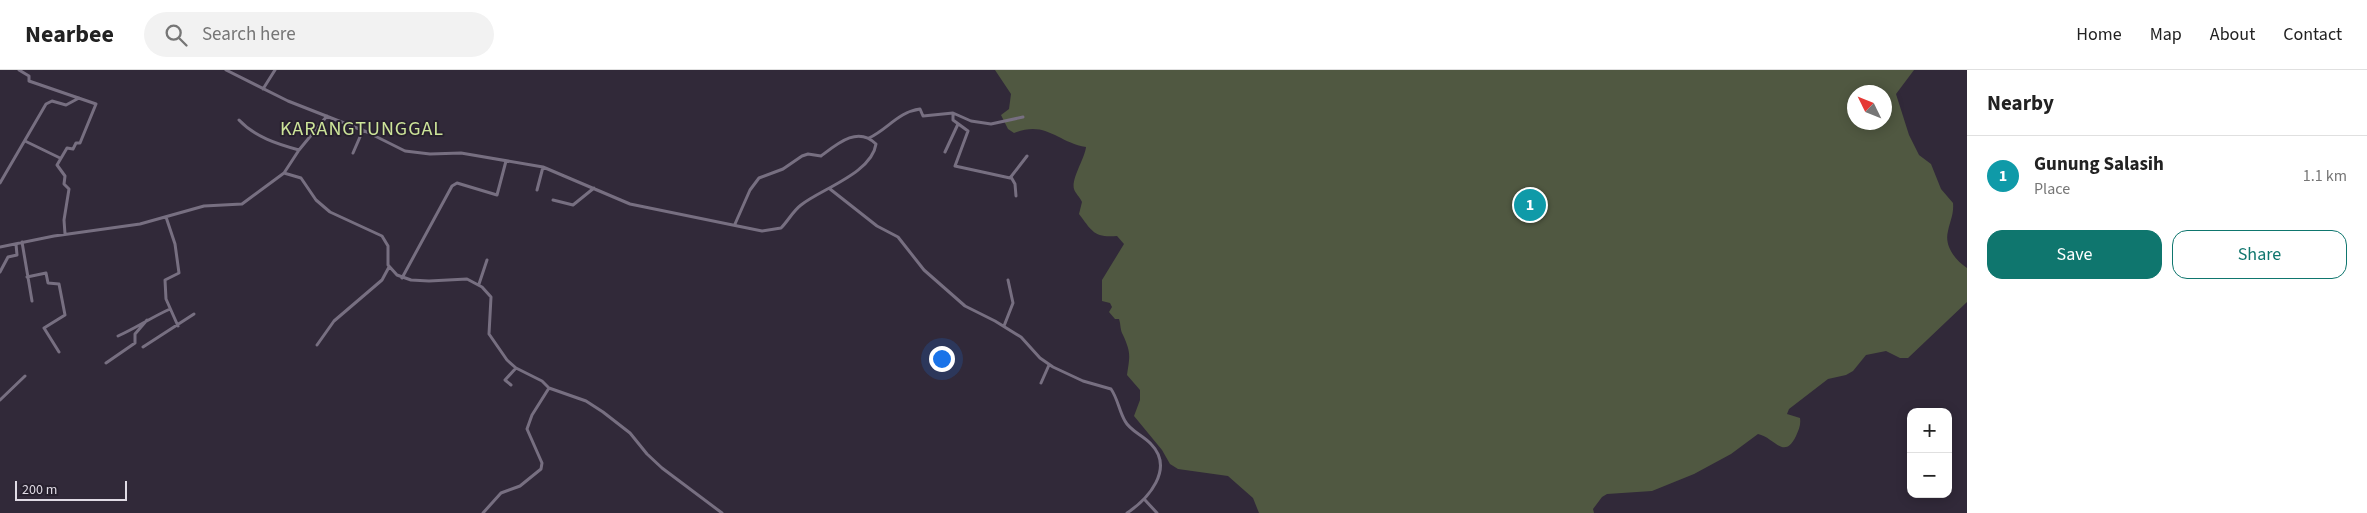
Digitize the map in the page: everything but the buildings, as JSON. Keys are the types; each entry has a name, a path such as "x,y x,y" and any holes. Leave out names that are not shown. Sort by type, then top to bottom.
{"street":[{"path":"19,70 29,76 29,82 92,102 96,106 80,144 76,143 73,149 67,148 57,165 64,176 64,184 69,189 64,220 65,234"},
{"path":"226,70 263,89 363,130 405,151 430,154 461,153 543,167 630,204 762,231 778,230 802,204 820,192 830,190 857,170 873,153 877,145 869,138 860,136 849,138 821,156 802,156 783,169 759,178 750,190 735,224"},
{"path":"263,89 275,70"},
{"path":"0,183 47,103 52,101 69,104 80,98"},
{"path":"869,138 878,134 901,114 911,110 920,109 924,116 953,113 977,122 991,124 1023,117"},
{"path":"953,113 953,120 968,131 955,166 1011,178 1015,184 1016,196"},
{"path":"0,247 65,234 140,224 204,206 242,204 284,173 299,150 327,116"},
{"path":"239,120 250,130 266,139 299,150"},
{"path":"945,152 958,124"},
{"path":"353,153 363,130"},
{"path":"25,141 60,158"},
{"path":"1011,178 1027,156"},
{"path":"402,278 452,186 457,184 496,195 506,161"},
{"path":"537,190 543,167"},
{"path":"284,173 300,177 316,200 330,212 382,236 388,246 389,267 382,280 334,321 318,345"},
{"path":"553,200 573,205 594,188"},
{"path":"830,190 877,226 898,237 924,270 965,306 1004,326 1025,341 1049,365 1083,381 1109,388 1114,394 1124,421 1153,447 1158,458 1159,475 1156,484 1145,500 1127,513"},
{"path":"166,217 175,244 179,273 165,280 165,295 178,326"},
{"path":"22,242 32,301"},
{"path":"0,272 8,257 17,256 16,244"},
{"path":"478,284 487,260"},
{"path":"389,267 402,278 429,281 467,279 478,284 490,297 488,326 491,339 507,360 516,368 537,378 549,388 586,401 603,412 630,433 655,462 722,513"},
{"path":"27,277 46,273 48,282 59,284 66,314 44,328 59,352"},
{"path":"1004,326 1013,303 1008,280"},
{"path":"118,336 170,309"},
{"path":"143,348 194,314"},
{"path":"106,362 136,342 135,334 146,320"},
{"path":"1041,383 1049,365"},
{"path":"511,386 505,380 516,368"},
{"path":"0,400 26,376"},
{"path":"483,513 501,493 520,486 541,469 542,463 527,429 532,415 549,388"},
{"path":"1145,500 1157,513"}],"green space":[{"path":"995,70 1914,70 1896,94 1909,135 1919,155 1931,164 1941,189 1953,203 1947,237 1949,247 1955,257 1967,268 1967,302 1908,358 1900,358 1886,351 1866,355 1853,371 1846,375 1828,379 1789,409 1787,414 1800,418 1800,423 1796,436 1787,447 1778,446 1758,434 1731,454 1694,474 1652,491 1607,494 1602,497 1593,509 1594,513 1259,513 1253,498 1228,476 1178,469 1170,464 1162,450 1134,416 1140,400 1140,390 1127,375 1129,350 1121,331 1119,319 1115,319 1109,312 1112,307 1110,303 1102,301 1102,280 1124,244 1117,236 1103,236 1094,232 1079,214 1082,202 1075,191 1074,185 1086,147 1043,130 1025,130 1014,133 1008,129 1001,115 1009,109 1011,94"}],"place":[{"name":"Gunung Salasih","path":"1530,205"}],"district":[{"name":"KARANGTUNGGAL","path":"362,129"}]}
